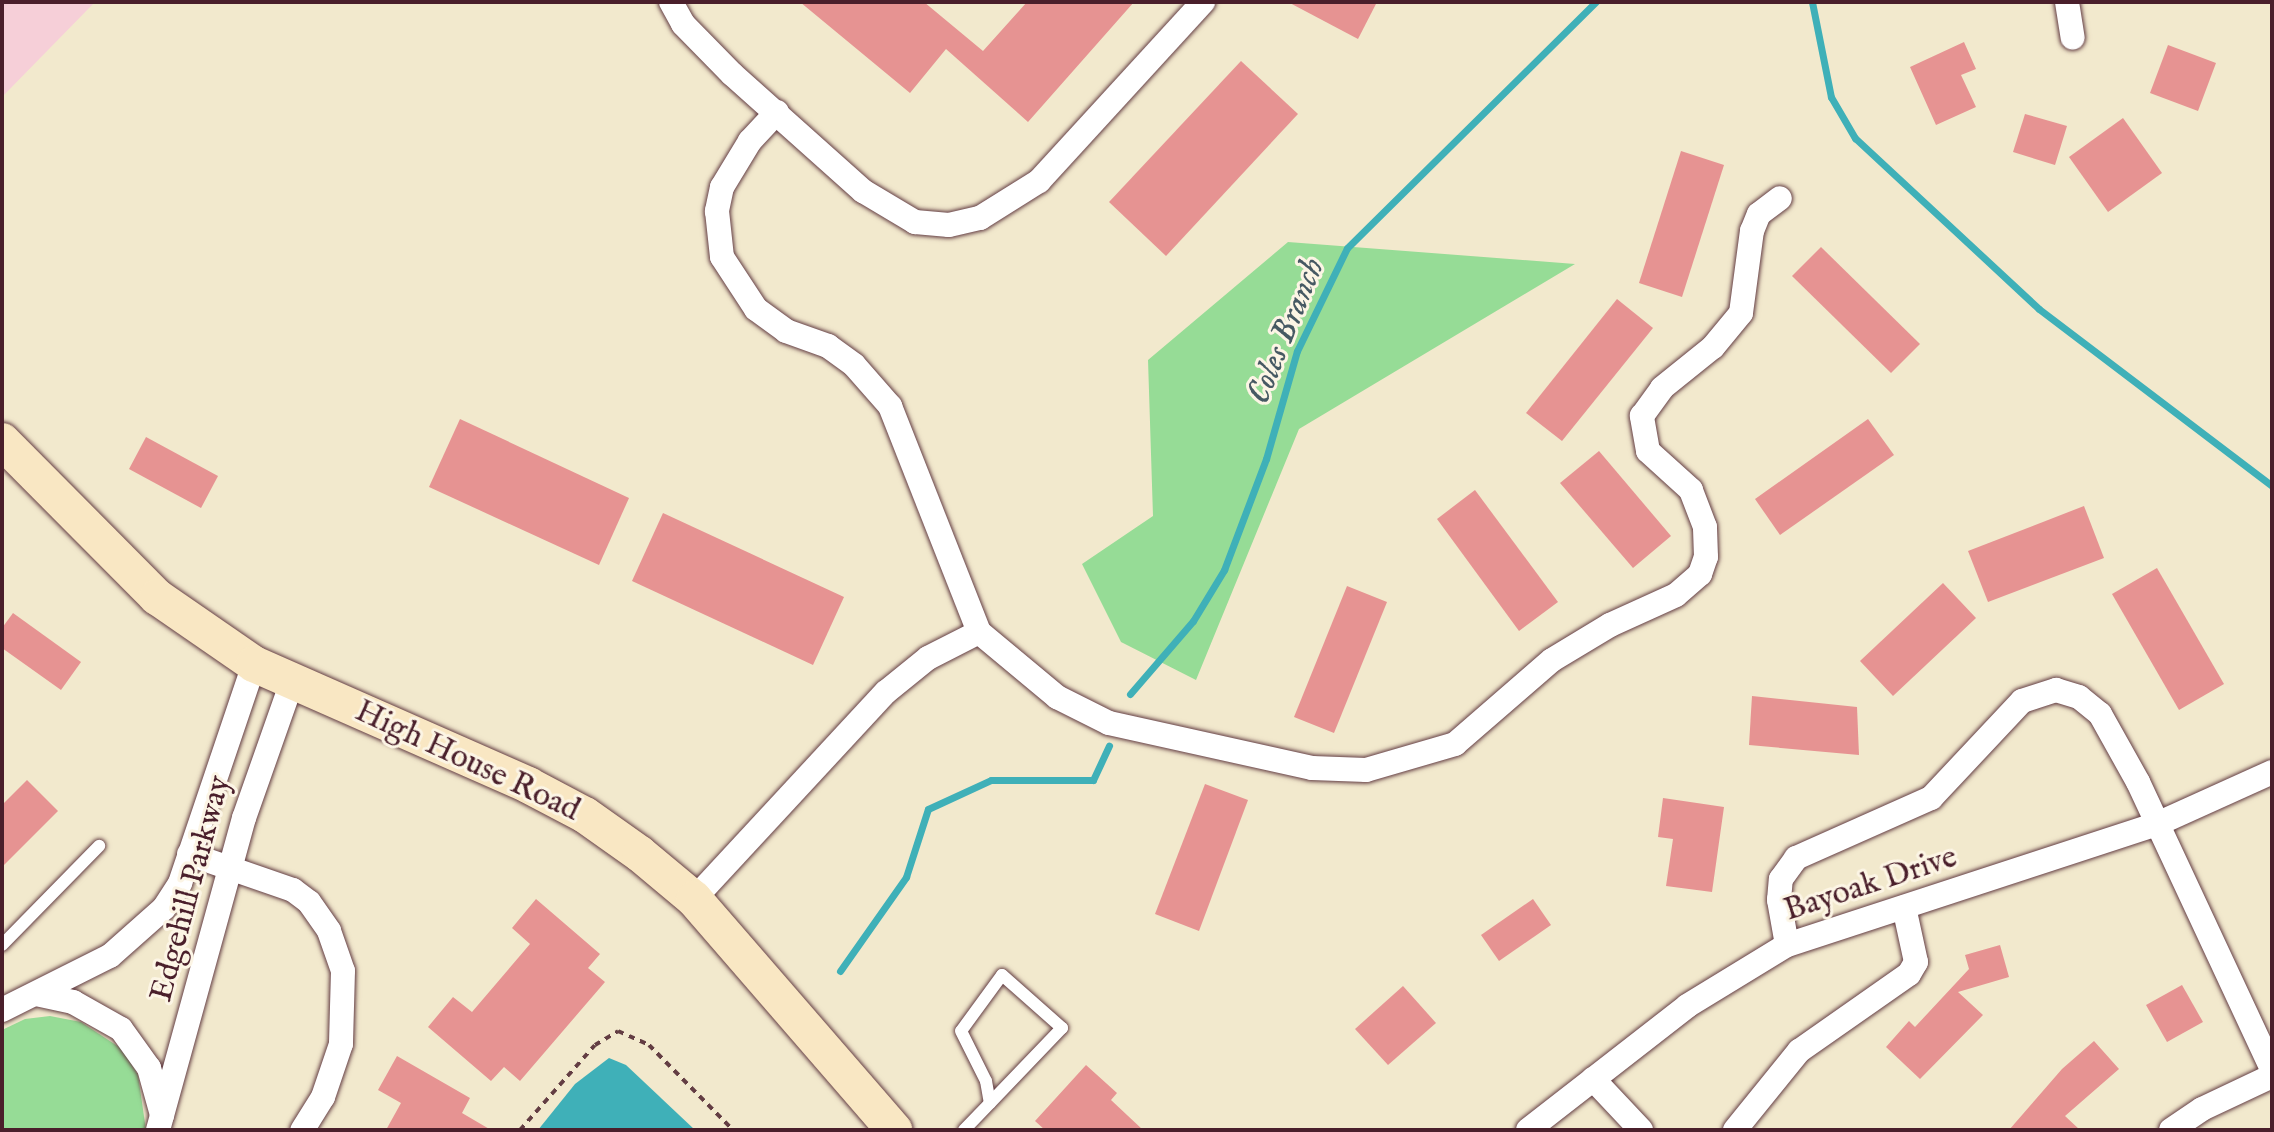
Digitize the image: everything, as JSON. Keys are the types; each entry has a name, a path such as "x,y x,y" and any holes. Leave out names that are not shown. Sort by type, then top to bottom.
{"main road":[{"name":"High House Road","path":"2,441 157,597 254,664 585,815 694,899 894,1130"}],"street":[{"path":"671,2 692,34 863,191 915,222 949,225 980,218 1039,181 1203,2"},
{"path":"2067,2 2073,38"},
{"path":"777,112 750,141 722,187 717,211 722,257 756,309 786,331 845,359 890,406 979,632 1057,697 1109,723 1177,741 1340,770 1391,764 1455,744 1552,660 1610,625 1676,595 1700,574 1706,557 1705,527 1691,490 1648,451 1642,416 1662,388 1713,347 1741,313 1752,231 1759,214 1780,198"},
{"path":"694,899 886,692 928,658 979,632"},
{"name":"Edgehill Parkway","path":"2,1010 110,956 143,931 180,883 254,664"},
{"name":"Edgehill Parkway","path":"160,1122 258,770 292,682"},
{"path":"1787,945 1779,900 1781,879 1796,858 1931,798 2022,701 2038,693 2056,690 2079,697 2100,714 2157,824 2272,1069"},
{"name":"Bayoak Drive","path":"1528,1130 1698,998 1787,945 2157,824 2272,772"},
{"path":"189,854 232,866 293,890 309,902 329,931 343,971 341,1044 323,1097 302,1130"},
{"path":"1735,1130 1799,1051 1909,974 1916,962 1904,907"},
{"name":"Edgehill Parkway","path":"36,994 73,1002 121,1029 149,1068 160,1122"},
{"path":"2171,1130 2202,1109 2272,1076"},
{"path":"1593,1079 1641,1130"}],"lane":[{"path":"2,945 99,846"},
{"path":"964,1130 990,1103 1062,1028 1002,975 961,1031 986,1081 990,1103"}],"path":[{"path":"520,1130 595,1045 618,1031 649,1045 733,1130"}],"shaded area":[{"path":"2,2 95,2 2,97"}],"green space":[{"path":"1288,242 1575,264 1299,429 1196,680 1121,642 1082,564 1153,516 1148,360"},
{"path":"50,1016 81,1022 122,1049 138,1075 146,1130 2,1130 2,1030 25,1019"}],"water":[{"path":"609,1058 626,1065 695,1130 538,1130 575,1084"}],"building":[{"path":"800,2 924,2 983,51 1027,2 1134,2 1028,122 946,49 910,93"},
{"path":"1288,2 1377,2 1358,39"},
{"path":"1964,42 1976,69 1961,75 1976,107 1936,125 1910,67"},
{"path":"2168,45 2216,63 2198,111 2150,93"},
{"path":"1241,61 1298,114 1166,256 1109,202"},
{"path":"2025,114 2067,126 2055,165 2013,152"},
{"path":"2123,118 2162,173 2108,212 2069,157"},
{"path":"1681,151 1724,165 1682,297 1639,283"},
{"path":"1821,247 1920,344 1891,373 1792,276"},
{"path":"1617,299 1653,328 1562,441 1526,413"},
{"path":"460,419 629,498 599,565 429,487"},
{"path":"1868,419 1894,455 1780,535 1755,499"},
{"path":"146,437 218,476 201,508 129,469"},
{"path":"1599,451 1671,536 1633,568 1560,483"},
{"path":"1475,490 1558,602 1519,631 1437,519"},
{"path":"2084,506 2104,558 1988,602 1968,551"},
{"path":"663,513 844,597 813,665 632,581"},
{"path":"2157,568 2224,684 2179,710 2112,594"},
{"path":"1943,583 1976,618 1893,696 1860,661"},
{"path":"1347,586 1387,602 1334,733 1294,717"},
{"path":"13,613 81,662 61,690 2,648 2,628"},
{"path":"1752,696 1857,707 1859,755 1749,745"},
{"path":"27,780 58,811 2,867 2,805"},
{"path":"1205,784 1248,800 1199,931 1155,914"},
{"path":"1663,798 1724,807 1712,892 1666,886 1673,839 1658,837"},
{"path":"536,899 600,954 588,968 605,982 520,1081 504,1067 491,1081 428,1027 453,997 472,1012 530,944 512,928"},
{"path":"1533,899 1551,925 1499,961 1481,935"},
{"path":"2000,945 2009,977 1958,992 1983,1015 1920,1079 1886,1047 1909,1021 1915,1027 1969,969 1965,955"},
{"path":"2182,985 2203,1022 2167,1042 2146,1005"},
{"path":"1403,986 1436,1023 1388,1065 1355,1029"},
{"path":"2094,1041 2119,1069 2065,1116 2080,1130 2009,1130 2062,1069"},
{"path":"397,1056 470,1098 462,1113 491,1130 386,1130 401,1103 378,1090"},
{"path":"1086,1065 1117,1093 1111,1100 1143,1130 1045,1130 1035,1121"}],"waterway":[{"name":"Coles Branch","path":"1130,694 1193,621 1224,570 1266,459 1297,351 1347,248 1596,2"},
{"path":"1812,2 1831,97 1855,138 2039,309 2272,486"},
{"name":"Coles Branch","path":"840,971 906,877 928,809 991,780 1093,780 1109,746"}]}
